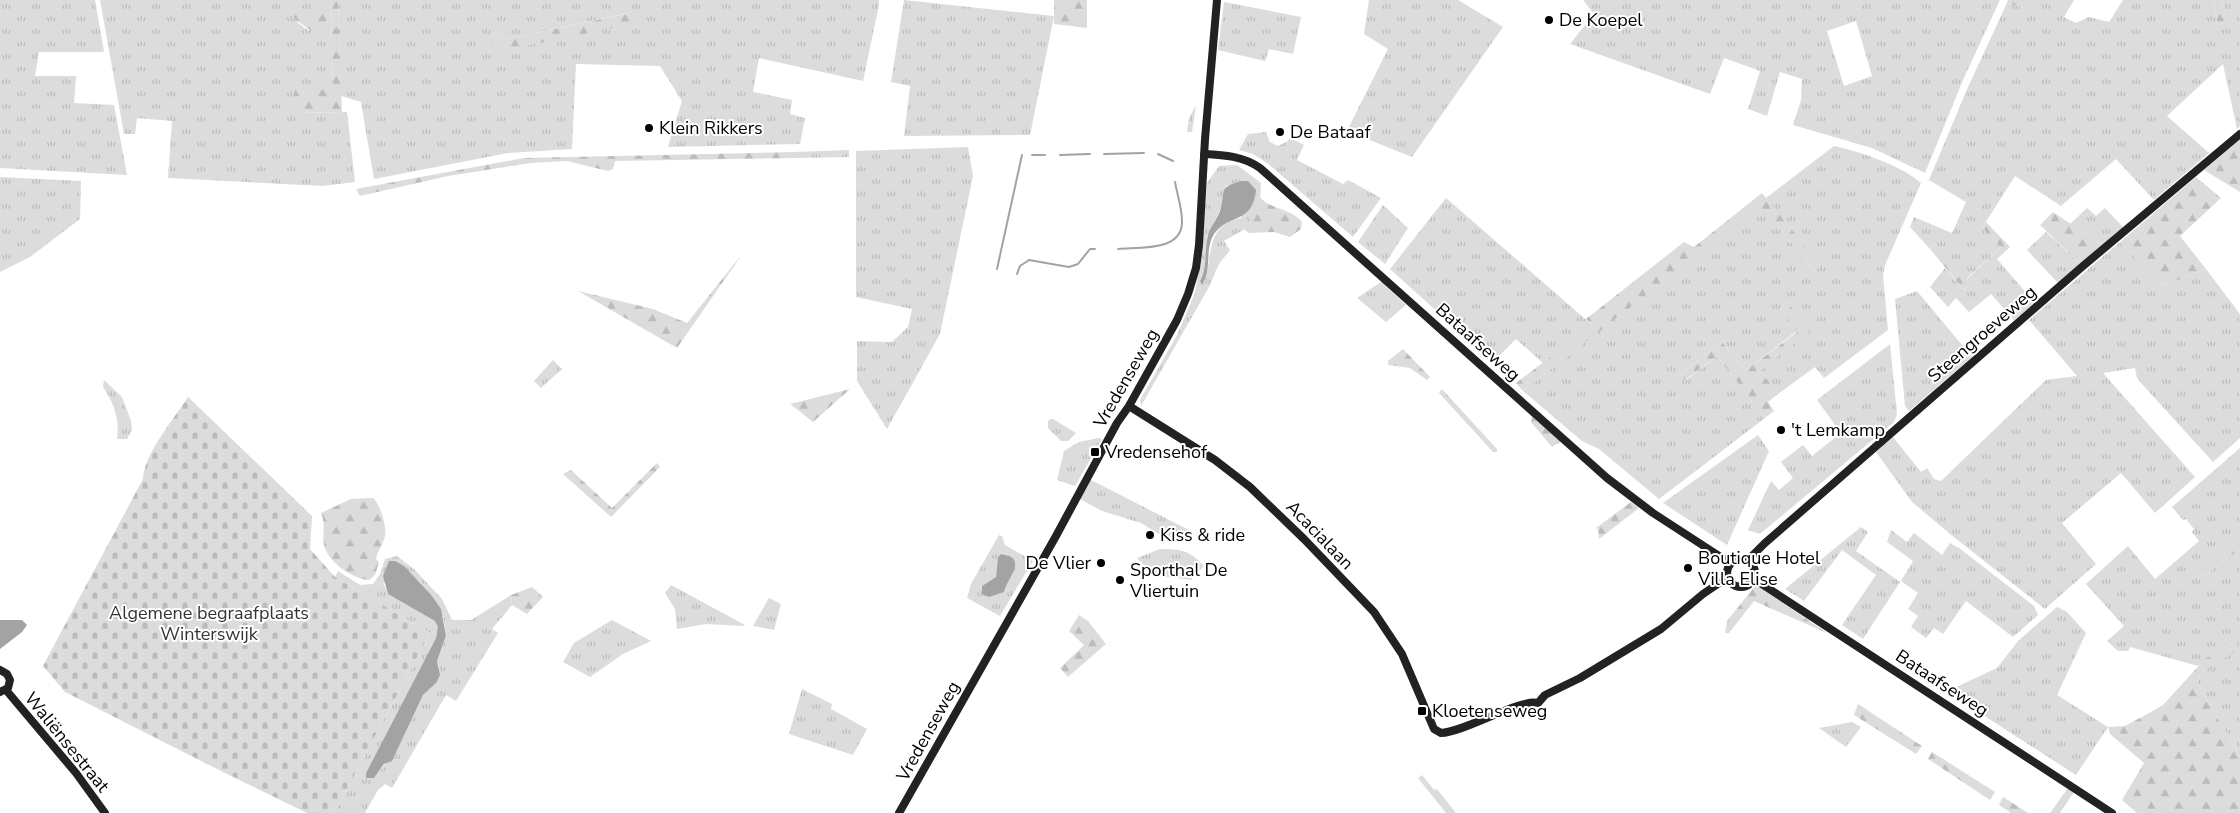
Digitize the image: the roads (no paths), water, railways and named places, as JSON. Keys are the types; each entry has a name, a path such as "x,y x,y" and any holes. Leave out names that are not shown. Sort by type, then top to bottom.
{"main road":[{"name":"Vredenseweg","path":"899,813 1056,536 1071,505 1117,423 1129,406 1176,320 1188,294 1196,268 1199,245 1204,154 1217,0"},
{"name":"Steengroeveweg","path":"1748,560 1771,537 2083,266 2240,134"},
{"name":"Bataafseweg","path":"1204,154 1234,157 1253,163 1260,168 1612,483 1653,514 1730,563"},
{"name":"Acacialaan","path":"1129,406 1215,460 1250,487 1304,539 1374,612 1402,654 1437,732 1445,733 1528,702 1538,703 1545,695 1580,678 1661,629 1703,594 1728,577"},
{"path":"1740,559 1748,560 1754,567 1754,579 1741,587 1732,583 1727,571 1730,563 1740,559"},
{"name":"Bataafseweg","path":"1754,579 2112,813"},
{"path":"0,670 10,677 10,684 3,691"},
{"name":"Waliënsestraat","path":"3,691 76,773 104,813"}],"waterway":[{"path":"1104,154 1144,153"},
{"path":"1060,155 1090,154"},
{"path":"1158,154 1173,161"},
{"path":"997,269 1022,155"},
{"path":"1032,155 1045,155"},
{"path":"1118,249 1158,246 1168,243 1175,238 1180,231 1182,221 1175,182"},
{"path":"1017,274 1020,266 1029,260 1069,267 1078,264 1090,249 1095,249"}],"place":[{"name":"De Koepel","path":"1549,20"},
{"name":"Klein Rikkers","path":"649,128"},
{"name":"De Bataaf","path":"1280,132"},
{"name":"'t Lemkamp","path":"1781,430"},
{"name":"Vredensehof","path":"1095,452"},
{"name":"Kiss & ride","path":"1150,535"},
{"name":"De Vlier","path":"1101,563"},
{"name":"Boutique Hotel Villa Elise","path":"1688,568"},
{"name":"Sporthal De Vliertuin","path":"1120,580"},
{"name":"Kloetenseweg","path":"1422,711"}],"park label":[{"name":"Algemene begraafplaats Winterswijk","path":"209,623"}]}
